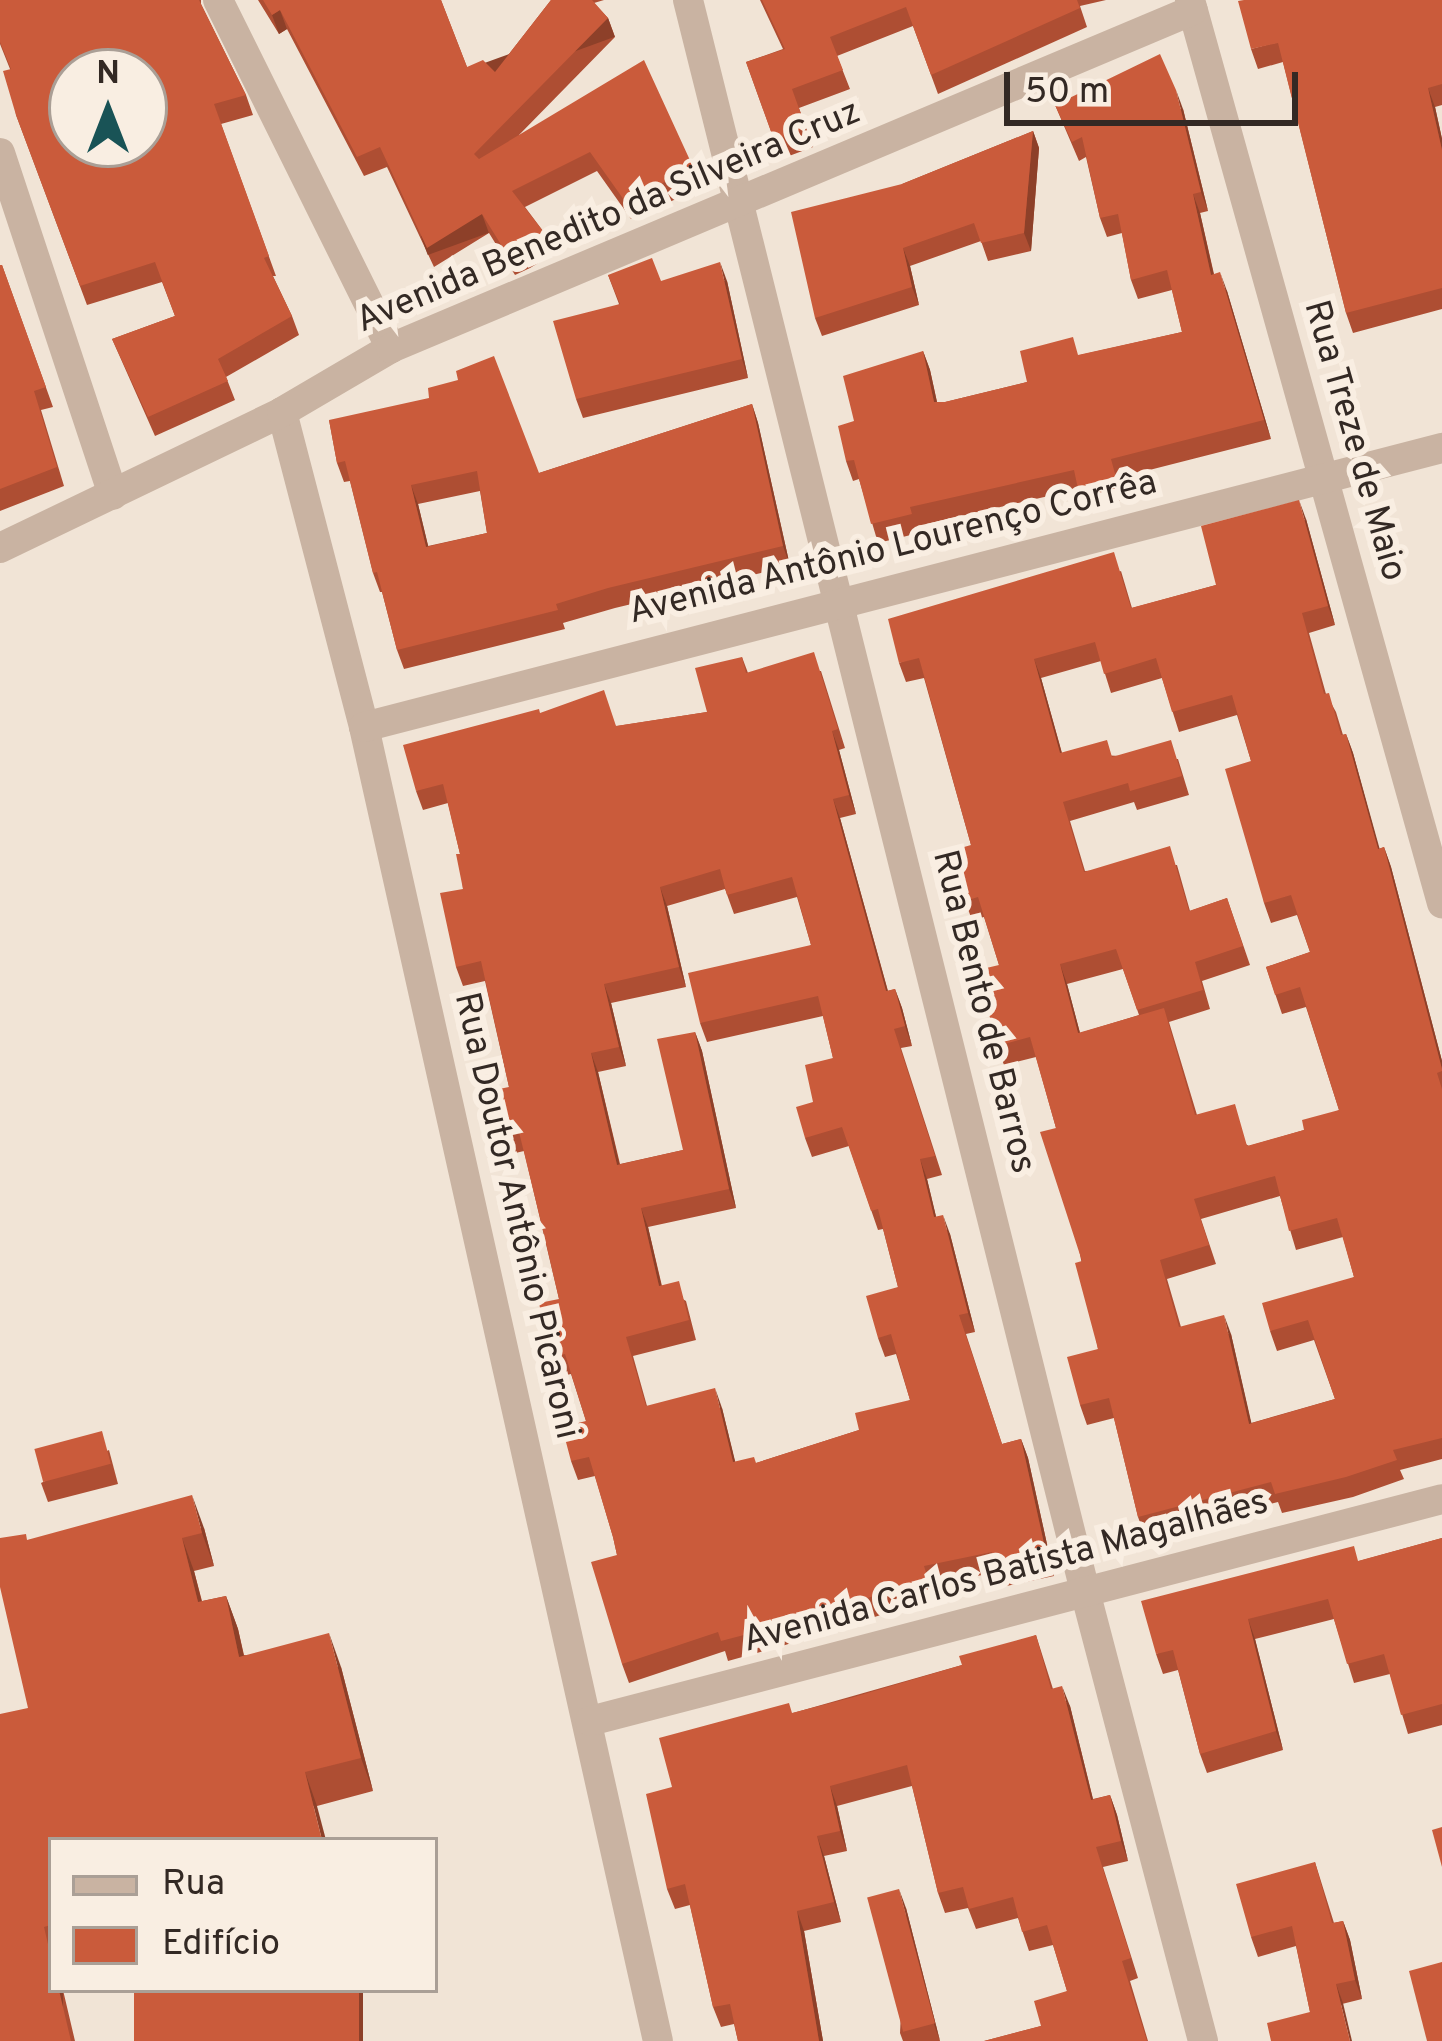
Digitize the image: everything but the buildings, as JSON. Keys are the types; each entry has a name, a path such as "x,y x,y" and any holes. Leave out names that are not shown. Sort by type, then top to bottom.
{"street":[{"path":"218,0 391,348"},
{"name":"Rua Bento de Barros","path":"688,0 1086,1594 1203,2041"},
{"name":"Avenida Benedito da Silveira Cruz","path":"0,548 282,412 391,348 740,205 1191,5"},
{"name":"Rua Treze de Maio","path":"1191,5 1442,903"},
{"path":"0,153 113,495"},
{"name":"Rua Doutor Antônio Picaroni","path":"282,412 364,727 658,2041"},
{"name":"Avenida Antônio Lourenço Corrêa","path":"364,727 1442,448"},
{"name":"Avenida Carlos Batista Magalhães","path":"590,1721 1442,1499"}]}
